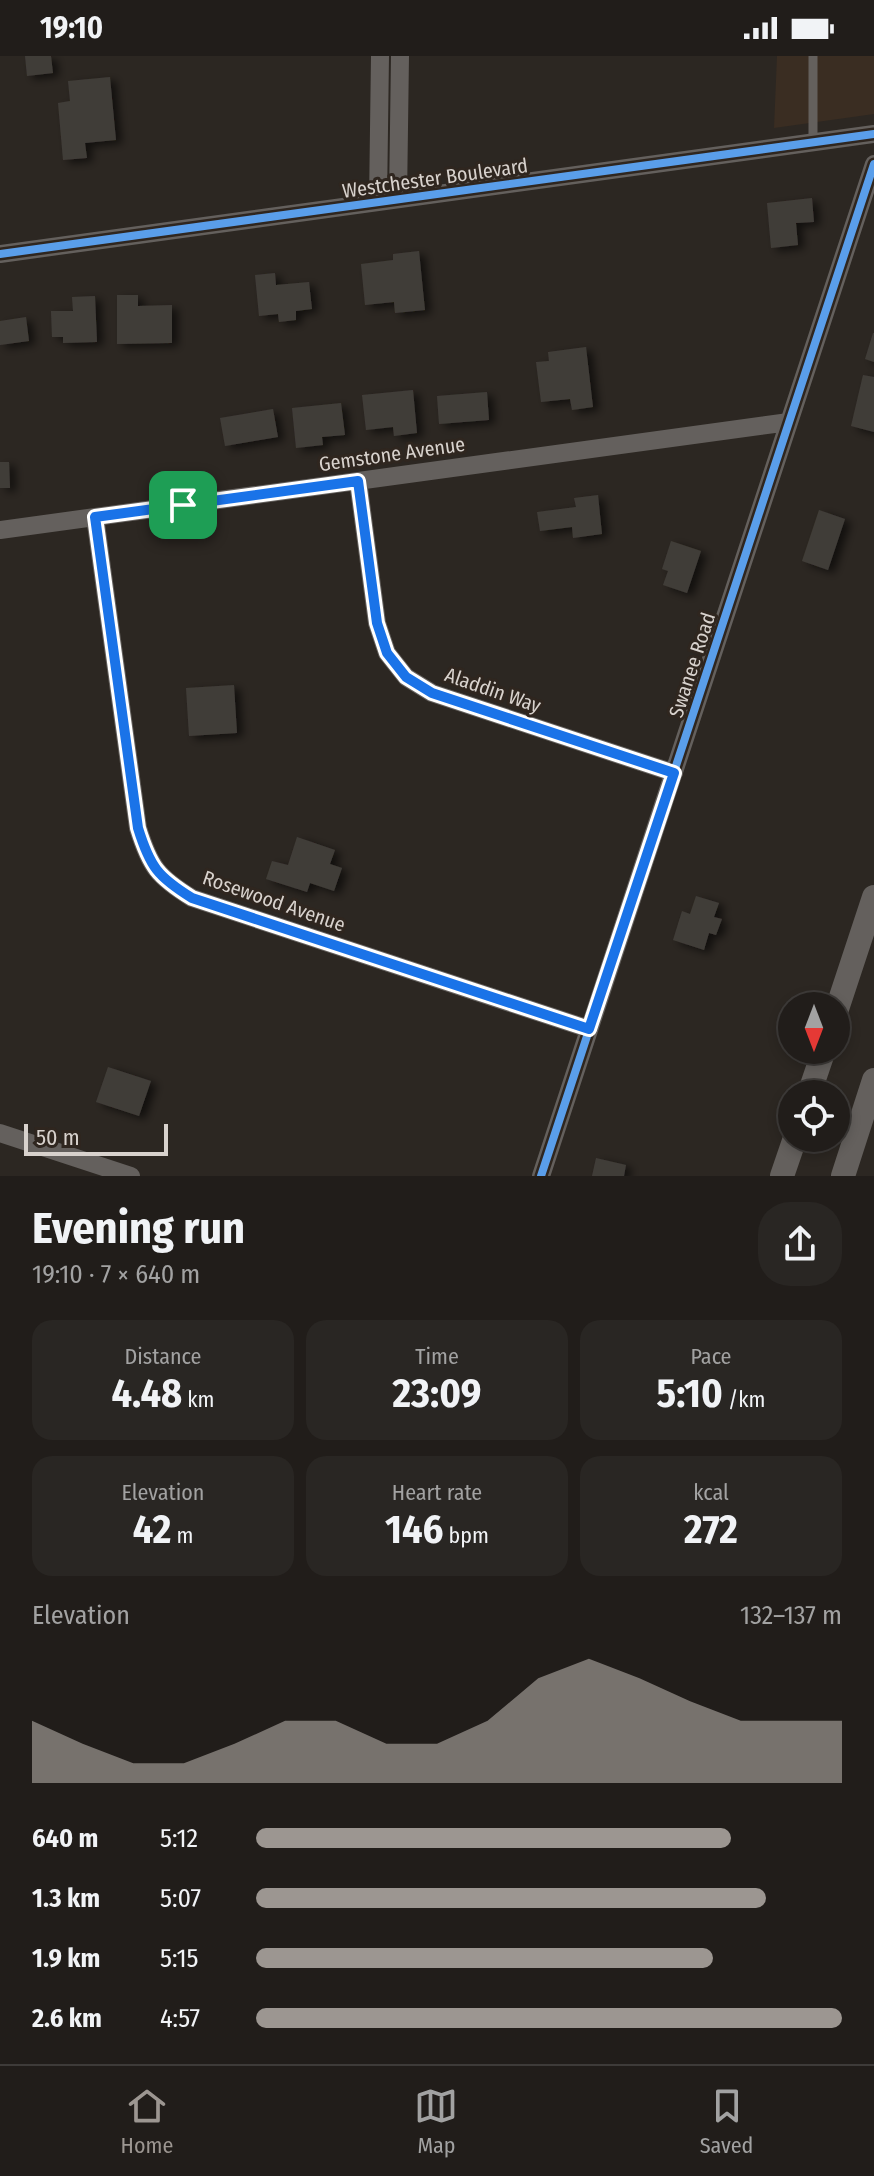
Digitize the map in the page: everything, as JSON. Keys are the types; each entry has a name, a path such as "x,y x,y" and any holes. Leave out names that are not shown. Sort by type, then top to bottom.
{"main road":[{"path":"843,992 874,897"},
{"path":"843,1176 874,1080"},
{"path":"782,1176 790,1152"}],"street":[{"path":"378,202 380,56"},
{"path":"398,199 400,56"},
{"name":"Westchester Boulevard","path":"0,254 874,134"},
{"name":"Swanee Road","path":"541,1176 874,164"},
{"name":"Gemstone Avenue","path":"0,530 789,422"},
{"name":"Aladdin Way","path":"358,481 377,623 387,653 406,677 432,693 674,773"},
{"name":"Rosewood Avenue","path":"95,517 138,828 147,858 166,882 192,898 589,1029"},
{"path":"0,1133 131,1176"}],"lane":[{"path":"813,56 813,142"}],"shaded area":[{"path":"777,56 874,56 874,114 774,128"}],"building":[{"path":"25,56 51,56 53,73 27,76"},
{"path":"110,77 116,140 85,143 87,158 63,160 58,103 70,101 68,81"},
{"path":"812,198 814,222 796,223 798,245 771,248 767,203"},
{"path":"419,251 425,310 395,313 394,302 365,305 361,264 393,260 393,254"},
{"path":"275,273 276,285 309,282 312,309 296,311 296,320 279,322 278,314 259,316 255,275"},
{"path":"117,295 138,295 138,306 172,305 172,343 117,344"},
{"path":"95,296 97,342 63,343 63,337 52,337 51,311 73,311 72,297"},
{"path":"26,317 29,341 0,345 0,321"},
{"path":"874,333 874,362 865,359"},
{"path":"586,347 593,407 572,410 570,399 541,402 536,362 549,361 548,352"},
{"path":"863,375 874,377 874,432 851,426"},
{"path":"413,390 417,433 394,436 393,427 366,430 362,395"},
{"path":"487,392 489,420 439,424 437,396"},
{"path":"341,403 345,435 322,437 323,445 296,448 292,408"},
{"path":"273,409 278,437 225,446 220,418"},
{"path":"0,462 9,462 10,488 0,488"},
{"path":"598,495 602,534 573,538 572,527 540,531 537,512 576,507 574,498"},
{"path":"819,510 845,519 828,570 802,561"},
{"path":"671,541 701,551 687,593 663,585 668,571 662,569"},
{"path":"234,685 237,733 189,736 186,688"},
{"path":"297,837 335,850 330,864 342,868 334,891 310,883 307,892 266,879 272,861 288,865"},
{"path":"696,896 719,903 714,917 722,919 716,935 709,933 704,950 673,940 682,911 690,914"},
{"path":"108,1067 151,1081 139,1116 96,1102"},
{"path":"596,1158 626,1165 624,1176 592,1176"}],"cycle path":[{"path":"0,254 874,134"},
{"path":"541,1176 874,164"}],"route":[{"path":"358,481 377,623 387,653 406,677 432,693 674,773 589,1029 192,898 166,882 147,858 138,828 95,517 183,505 358,481"}]}
